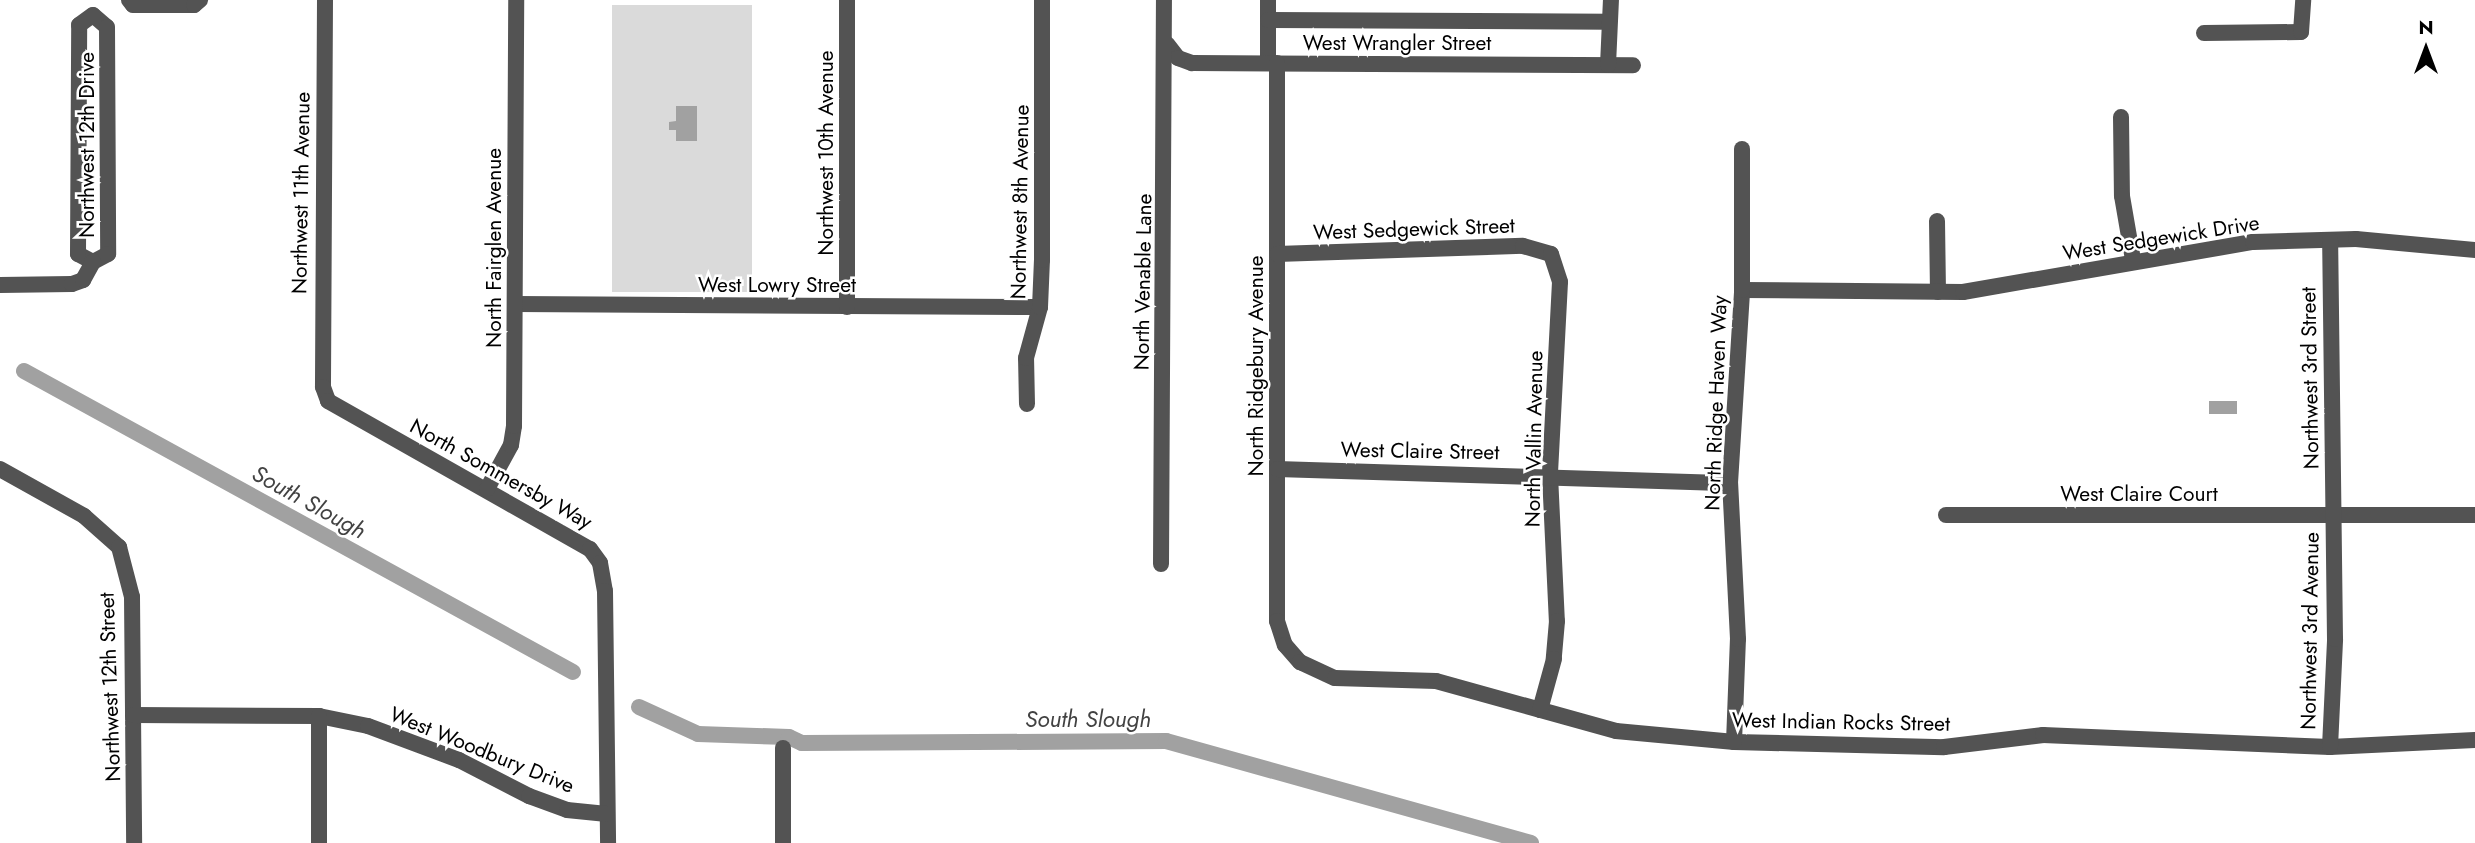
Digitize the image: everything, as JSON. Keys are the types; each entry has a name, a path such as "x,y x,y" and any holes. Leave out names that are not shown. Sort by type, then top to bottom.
{"street":[{"path":"129,0 132,5 194,5 200,0"},
{"name":"Northwest 11th Avenue","path":"323,387 326,0"},
{"name":"North Fairglen Avenue","path":"487,489 511,445 514,426 516,0"},
{"name":"Northwest 10th Avenue","path":"847,0 847,307"},
{"name":"Northwest 8th Avenue","path":"1027,404 1027,358 1040,307 1042,0"},
{"name":"North Venable Lane","path":"1161,564 1167,44 1164,0"},
{"name":"North Ridgebury Avenue","path":"1268,0 1273,63 1277,254 1277,621 1285,645 1300,662"},
{"path":"1608,65 1611,0"},
{"path":"2204,33 2301,32 2303,0"},
{"name":"Northwest 12th Drive","path":"93,7 107,27 108,254 93,262 78,254 79,25 93,7"},
{"path":"1268,20 1609,22"},
{"name":"West Wrangler Street","path":"1167,44 1178,58 1192,63 1633,65"},
{"path":"2121,117 2122,196 2133,260"},
{"name":"North Ridge Haven Way","path":"1734,742 1738,639 1730,483 1742,290 1742,149"},
{"path":"1937,221 1938,292"},
{"name":"West Sedgewick Drive","path":"1742,290 1981,290 2133,260 2231,245 2330,240 2475,250"},
{"name":"Northwest 3rd Street","path":"2330,240 2333,516"},
{"name":"West Sedgewick Street","path":"1277,254 1523,246 1550,254"},
{"name":"North Vallin Avenue","path":"1540,710 1554,659 1557,621 1550,475 1560,282 1550,254"},
{"path":"0,285 72,284 83,279 93,262"},
{"name":"West Lowry Street","path":"514,304 1040,307"},
{"name":"North Sommersby Way","path":"323,387 328,401 590,549 600,563 605,592 608,843"},
{"name":"Northwest 12th Street","path":"0,469 84,516 119,547 132,597 134,843"},
{"name":"West Claire Street","path":"1277,469 1550,475 1730,483"},
{"name":"West Claire Court","path":"1946,515 2333,516"},
{"path":"2333,516 2475,515"},
{"name":"Northwest 3rd Avenue","path":"2330,747 2335,639 2333,516"},
{"name":"West Indian Rocks Street","path":"1300,662 1335,678 1418,678 1616,731 1734,742 1944,747 2043,735 2330,747 2475,740"},
{"name":"West Woodbury Drive","path":"133,715 319,716 368,726 459,760 529,796 568,810 607,814"},
{"path":"319,716 319,843"},
{"path":"783,748 783,843"}],"shaded area":[{"path":"612,5 752,5 752,292 612,292"},
{"path":"676,106 697,106 697,141 676,141 676,130 669,130 669,122 676,121"},
{"path":"2209,401 2237,401 2237,414 2209,414"}],"waterway":[{"name":"South Slough","path":"24,371 573,672"},
{"name":"South Slough","path":"639,707 698,734 789,737 802,743 1166,741 1531,843"}]}
